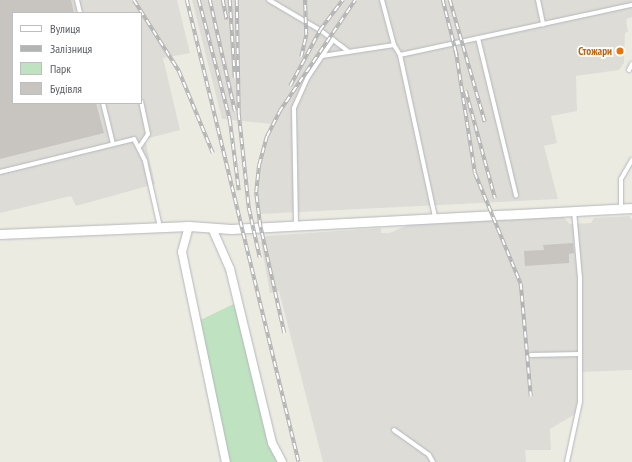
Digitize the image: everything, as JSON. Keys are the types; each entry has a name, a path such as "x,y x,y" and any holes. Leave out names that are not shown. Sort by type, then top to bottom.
{"street":[{"path":"0,234 189,226 212,228 632,208"},
{"path":"189,226 182,252 226,462"},
{"path":"212,228 230,269 272,443 282,462"}],"lane":[{"path":"77,0 80,12"},
{"path":"269,0 348,51"},
{"path":"382,0 394,45 400,55 435,217"},
{"path":"538,0 543,24"},
{"path":"400,55 632,5"},
{"path":"478,38 516,195"},
{"path":"296,224 294,108 308,77 333,40"},
{"path":"322,56 394,45"},
{"path":"629,70 632,64"},
{"path":"103,104 113,144"},
{"path":"140,146 148,134 141,104"},
{"path":"0,172 134,139 140,146 160,227"},
{"path":"621,208 621,179 632,160"},
{"path":"567,462 580,402 580,278 574,211"},
{"path":"531,355 579,354"},
{"path":"394,430 429,455 433,462"}],"shaded area":[{"path":"0,0 177,0 190,53 163,58 180,130 145,139 155,184 76,206 71,196 0,213"},
{"path":"192,0 632,0 632,17 626,19 628,32 625,33 624,63 619,70 576,76 577,111 551,116 557,143 544,146 558,199 258,214 257,175 272,124 222,119"},
{"path":"629,216 632,220 632,370 580,372 580,411 550,429 551,450 525,450 526,462 323,462 279,291 270,293 261,243 266,236 381,228 381,233 390,233 407,225 563,217 570,224 591,223 594,218"}],"green space":[{"path":"238,302 272,443 282,462 226,462 196,322"}],"building":[{"path":"0,0 71,0 74,12 12,12 12,104 96,104 104,133 0,159"},
{"path":"573,243 574,253 569,254 569,263 525,266 524,251 544,250 543,245"}],"railway":[{"path":"134,0 142,12"},
{"path":"187,0 299,462"},
{"path":"199,0 230,120 239,190"},
{"path":"210,0 235,111"},
{"path":"223,0 227,20"},
{"path":"230,0 235,78"},
{"path":"237,0 239,114 249,208 260,258"},
{"path":"301,57 306,35 305,0"},
{"path":"290,86 320,30 343,0"},
{"path":"284,333 260,226 256,192 259,165 267,136 279,112 355,0"},
{"path":"443,0 457,56"},
{"path":"450,0 485,122"},
{"path":"142,13 179,71 213,153"},
{"path":"456,51 475,173 521,284 531,397"},
{"path":"466,91 495,198"}],"place":[{"name":"Стожари","path":"620,51"}]}
